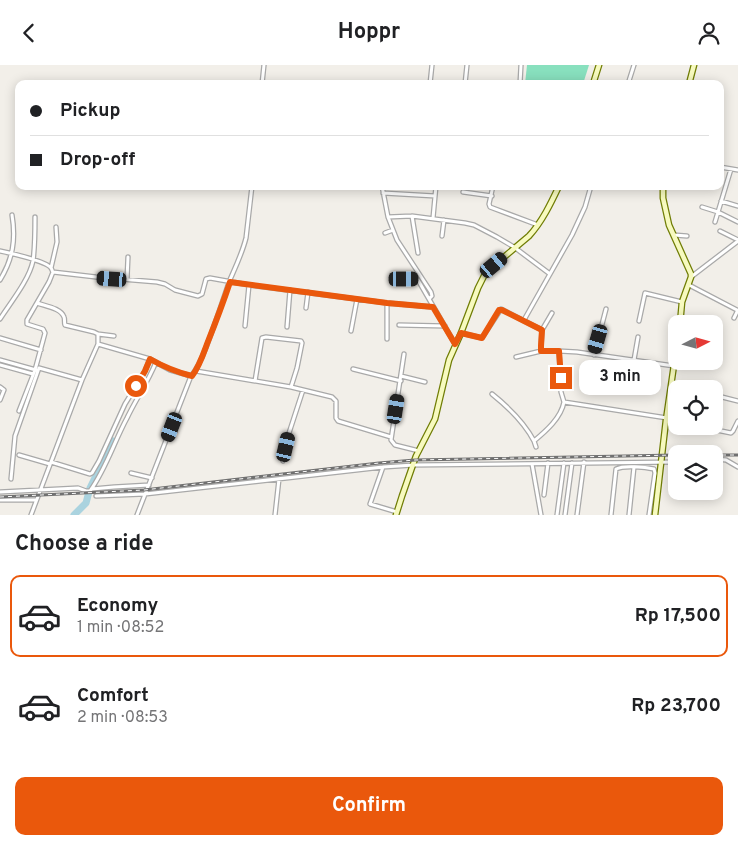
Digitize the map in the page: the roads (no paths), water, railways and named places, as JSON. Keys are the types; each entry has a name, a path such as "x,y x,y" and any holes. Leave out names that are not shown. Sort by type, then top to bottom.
{"street":[{"path":"262,80 264,65"},
{"path":"430,80 432,65"},
{"path":"465,80 467,65"},
{"path":"520,80 521,65"},
{"path":"593,80 599,65"},
{"path":"629,80 634,65"},
{"path":"691,80 694,65"},
{"path":"724,168 738,170"},
{"path":"715,222 730,169"},
{"path":"137,515 192,376 196,371 216,323 245,242 252,190"},
{"path":"383,190 390,231 431,292 430,298"},
{"path":"433,219 436,190"},
{"path":"493,190 490,207 538,225"},
{"path":"382,467 370,504 397,514 419,451 435,419 449,360 478,288 494,265 529,236 538,225 557,190"},
{"path":"524,320 575,230 590,190"},
{"path":"663,190 669,225 690,270 691,277 682,302 681,315"},
{"path":"463,192 492,196"},
{"path":"383,193 435,196"},
{"path":"721,201 738,206"},
{"path":"702,207 718,212 738,222"},
{"path":"0,280 13,253 14,233 12,215"},
{"path":"388,217 412,216 474,225 514,247 550,273"},
{"path":"412,216 418,253"},
{"path":"0,319 21,287 30,269 33,259 35,217"},
{"path":"442,237 444,220"},
{"path":"12,479 15,436 36,370 45,331 26,322 49,282 57,242 56,227"},
{"path":"691,277 738,241 720,231"},
{"path":"673,235 686,236"},
{"path":"0,251 33,259 52,270 96,277 156,282 200,296 206,279 210,278 248,285 433,307"},
{"path":"127,279 128,257"},
{"path":"392,279 417,279 456,343"},
{"path":"245,326 248,285"},
{"path":"689,285 737,310 734,318"},
{"path":"287,327 290,290"},
{"path":"306,308 308,292"},
{"path":"639,321 644,293 682,302"},
{"path":"351,331 357,299"},
{"path":"37,303 62,313 64,325 114,336"},
{"path":"387,303 387,339"},
{"path":"460,335 482,338 500,309 542,330"},
{"path":"594,355 606,309"},
{"path":"541,349 542,330 552,313"},
{"path":"399,325 444,326"},
{"path":"31,515 98,343 98,334"},
{"path":"634,360 638,337"},
{"path":"0,338 41,349"},
{"path":"255,381 262,338 301,341 292,387"},
{"path":"98,343 153,361 170,370 192,376"},
{"path":"516,357 541,349 668,365"},
{"path":"535,440 556,420 562,409 564,401 559,351"},
{"path":"404,354 391,437 395,445 419,451"},
{"path":"0,360 82,380"},
{"path":"20,455 92,473 125,404 153,361"},
{"path":"90,491 106,463 126,418 150,377 153,361"},
{"path":"0,365 36,370"},
{"path":"354,369 401,381"},
{"path":"19,411 36,370"},
{"path":"196,371 292,387 327,395 334,399 337,405 336,418 338,421 391,437"},
{"path":"401,376 425,382"},
{"path":"0,387 4,390 0,400"},
{"path":"283,461 302,390"},
{"path":"492,394 528,431 535,440 536,447"},
{"path":"723,397 738,401"},
{"path":"564,401 666,419"},
{"path":"654,515 668,408"},
{"path":"723,432 732,433 736,429 738,421"},
{"path":"723,460 738,467"},
{"path":"96,496 145,494 414,465 668,461"},
{"path":"577,515 584,462"},
{"path":"544,495 548,463"},
{"path":"557,515 564,463"},
{"path":"564,515 572,463"},
{"path":"532,464 541,515"},
{"path":"611,515 616,469 618,467 654,469 648,515"},
{"path":"629,515 634,467"},
{"path":"131,473 152,478"},
{"path":"275,515 279,479"},
{"path":"0,492 78,488 90,491 114,487 149,485"},
{"path":"0,500 36,499"}],"waterway":[{"path":"74,515 86,503 90,488 113,441"}],"railway":[{"path":"0,497 144,490 415,460 668,455"},
{"path":"723,455 738,455"}]}
